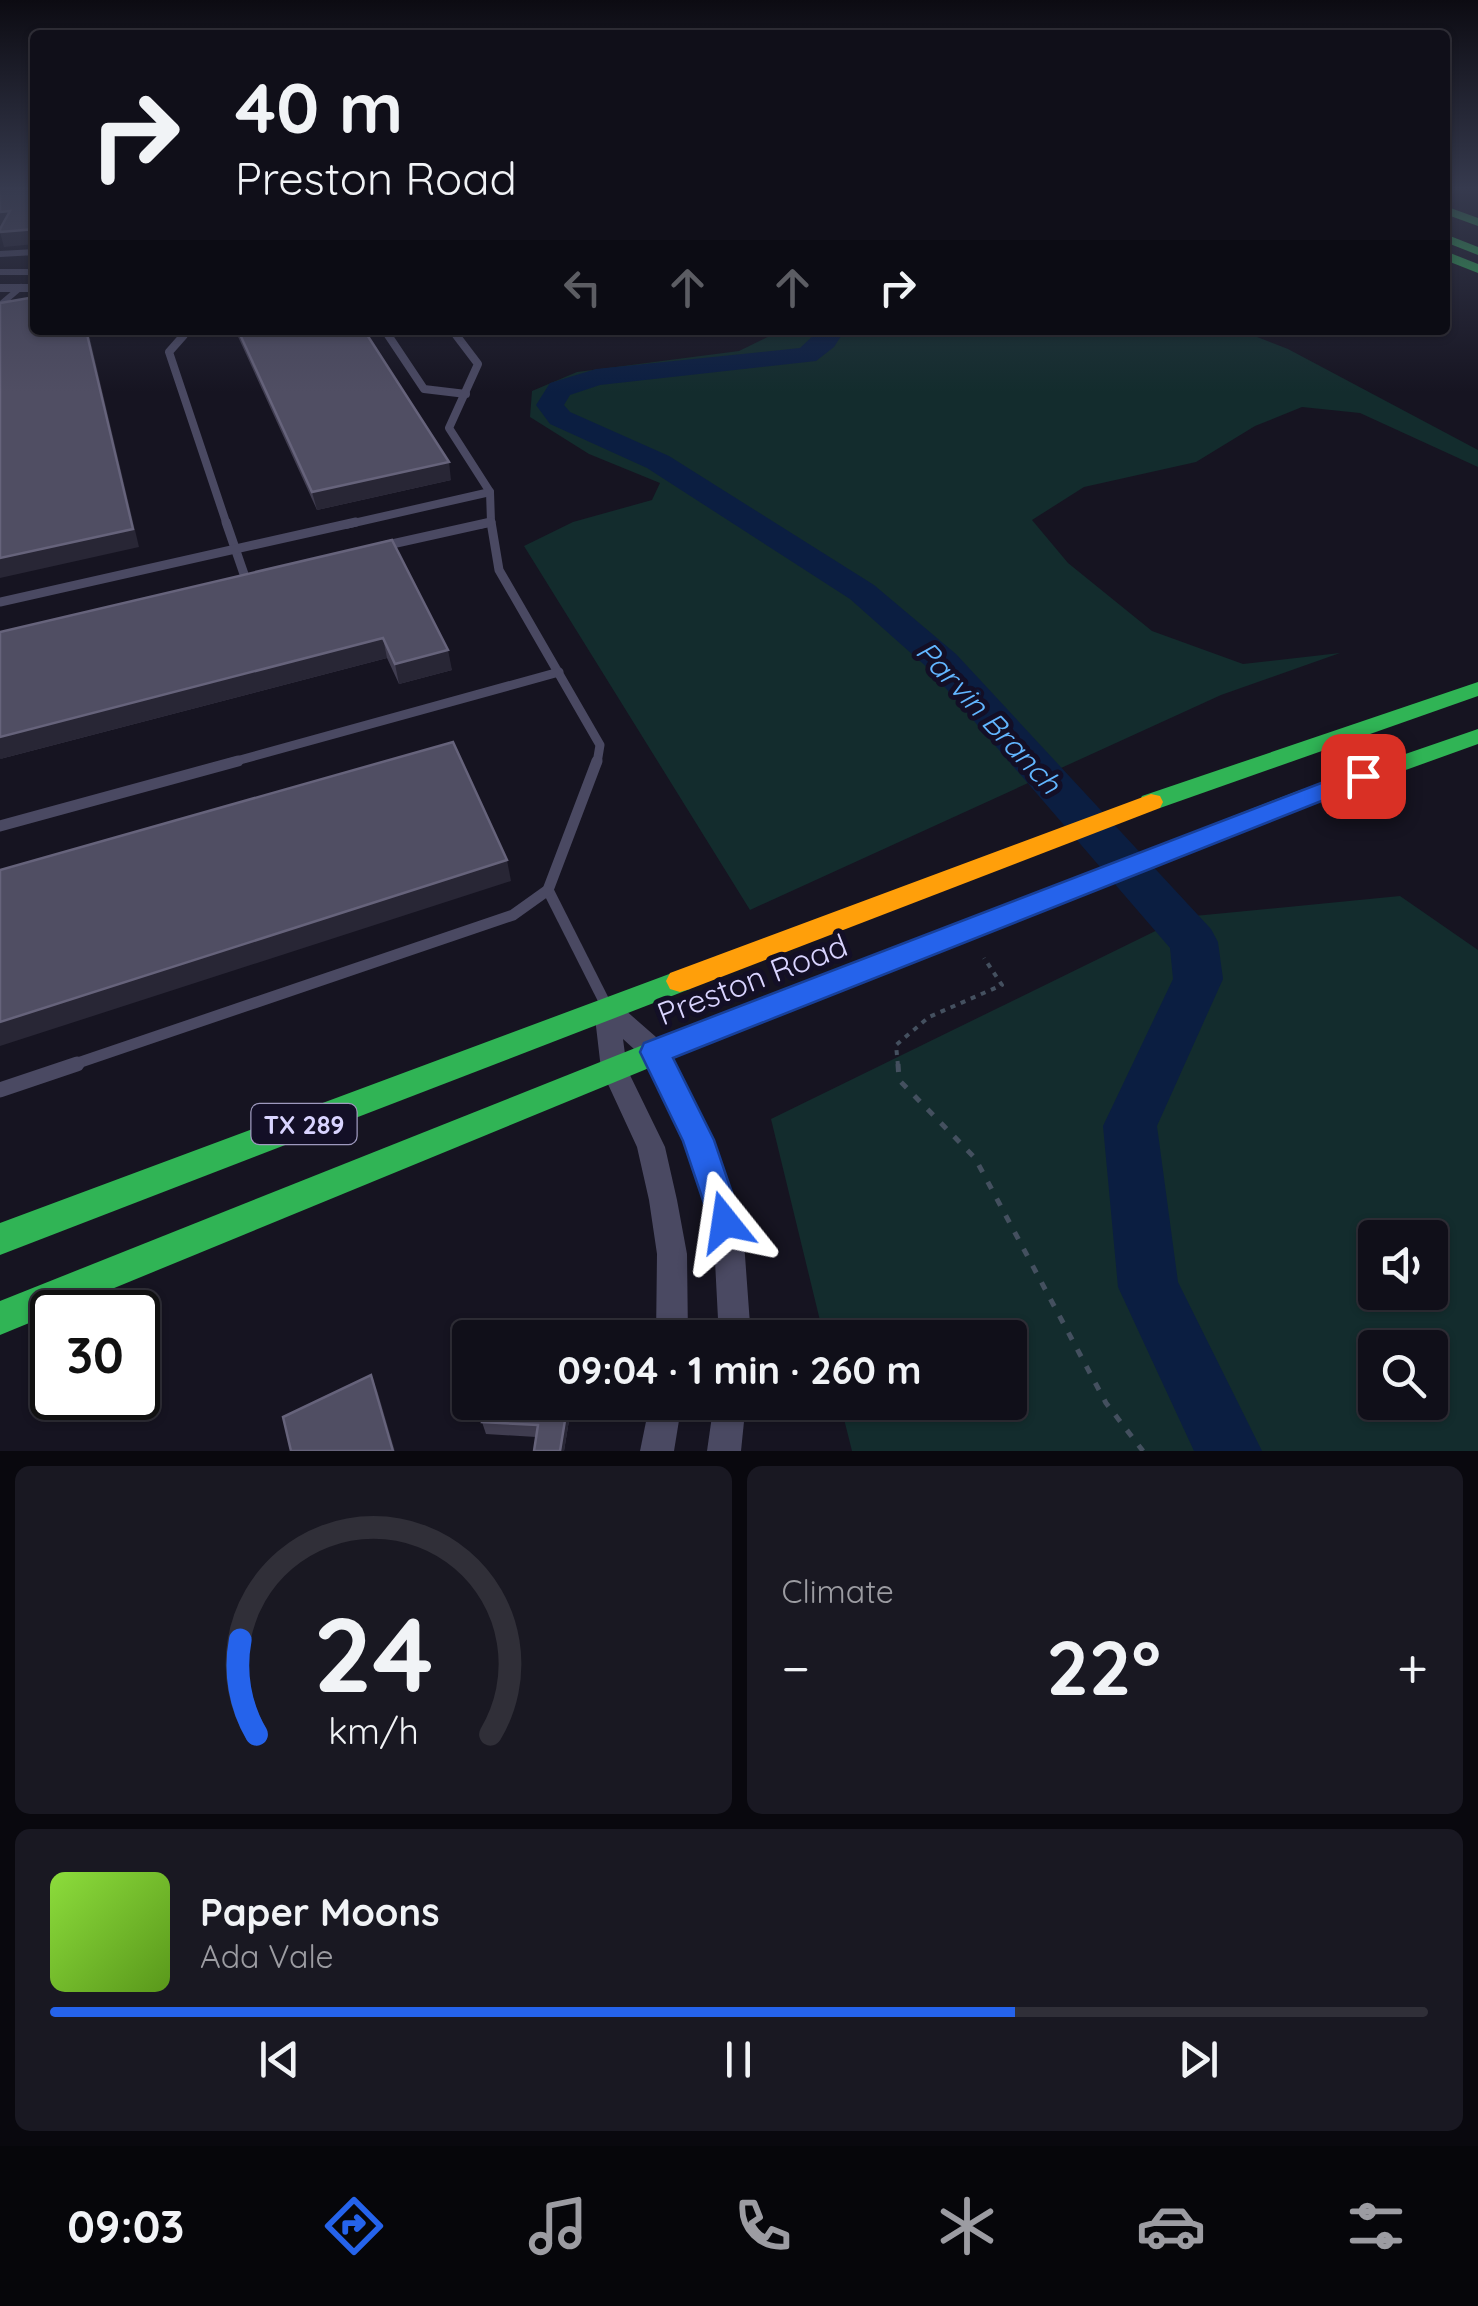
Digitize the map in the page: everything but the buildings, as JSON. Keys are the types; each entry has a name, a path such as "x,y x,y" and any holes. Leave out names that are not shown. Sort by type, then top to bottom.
{"main road":[{"path":"1450,258 1478,269"},
{"path":"1235,770 1352,710 1478,670"},
{"name":"Preston Road","path":"0,1239 1235,770 1478,689"},
{"name":"Preston Road","path":"0,1318 655,1052 1306,796 1478,736"},
{"path":"1306,796 1478,748"}],"street":[{"path":"0,288 28,288"},
{"path":"607,1008 655,1052 698,1140 722,1202 734,1285 735,1320"},
{"path":"607,1008 614,1069 651,1148 663,1200 672,1254 672,1320"},
{"path":"658,1451 663,1420"},
{"path":"724,1451 728,1420"}],"lane":[{"path":"3,272 30,272"},
{"path":"0,304 28,288"},
{"path":"183,335 168,352 244,577"},
{"path":"389,335 424,389 466,394"},
{"path":"0,1090 513,915 548,890 596,776 600,746 499,570 490,492 450,428 478,364 456,335"},
{"path":"0,602 490,492"},
{"path":"377,548 491,522"},
{"path":"226,582 264,573"},
{"path":"0,826 559,672"},
{"path":"548,890 607,1008"}],"path":[{"path":"984,958 1002,985 929,1017 896,1045 899,1080 975,1158 1106,1403 1143,1451"}],"green space":[{"path":"772,335 1252,335 1288,349 1478,450 1478,467 1360,413 1302,407 1255,426 1196,462 1084,487 1032,520 1068,563 1152,631 1243,664 1340,653 1221,695 750,910 524,546 573,522 652,500 660,483 589,454 530,417 532,391 577,372 739,351"},
{"path":"1400,896 1478,950 1478,1451 852,1451 844,1420 1027,1420 1027,1320 820,1320 771,1119 1184,917"}],"waterway":[{"name":"Parvin Branch","path":"829,335 807,355 596,377 560,389 550,405 560,418 658,462 862,592 943,662 1194,942 1198,979 1130,1126 1148,1287 1229,1451"}],"traffic: fast":[{"path":"1450,257 1478,269"},
{"path":"1151,802 1478,689"},
{"path":"967,930 1306,797 1478,736"},
{"path":"0,1239 680,981"},
{"path":"0,1318 678,1043"}],"traffic: slow":[{"path":"680,981 1151,802"},
{"path":"678,1043 967,930"}],"route":[{"path":"725,1222 711,1171 655,1052 1363,776"}]}
